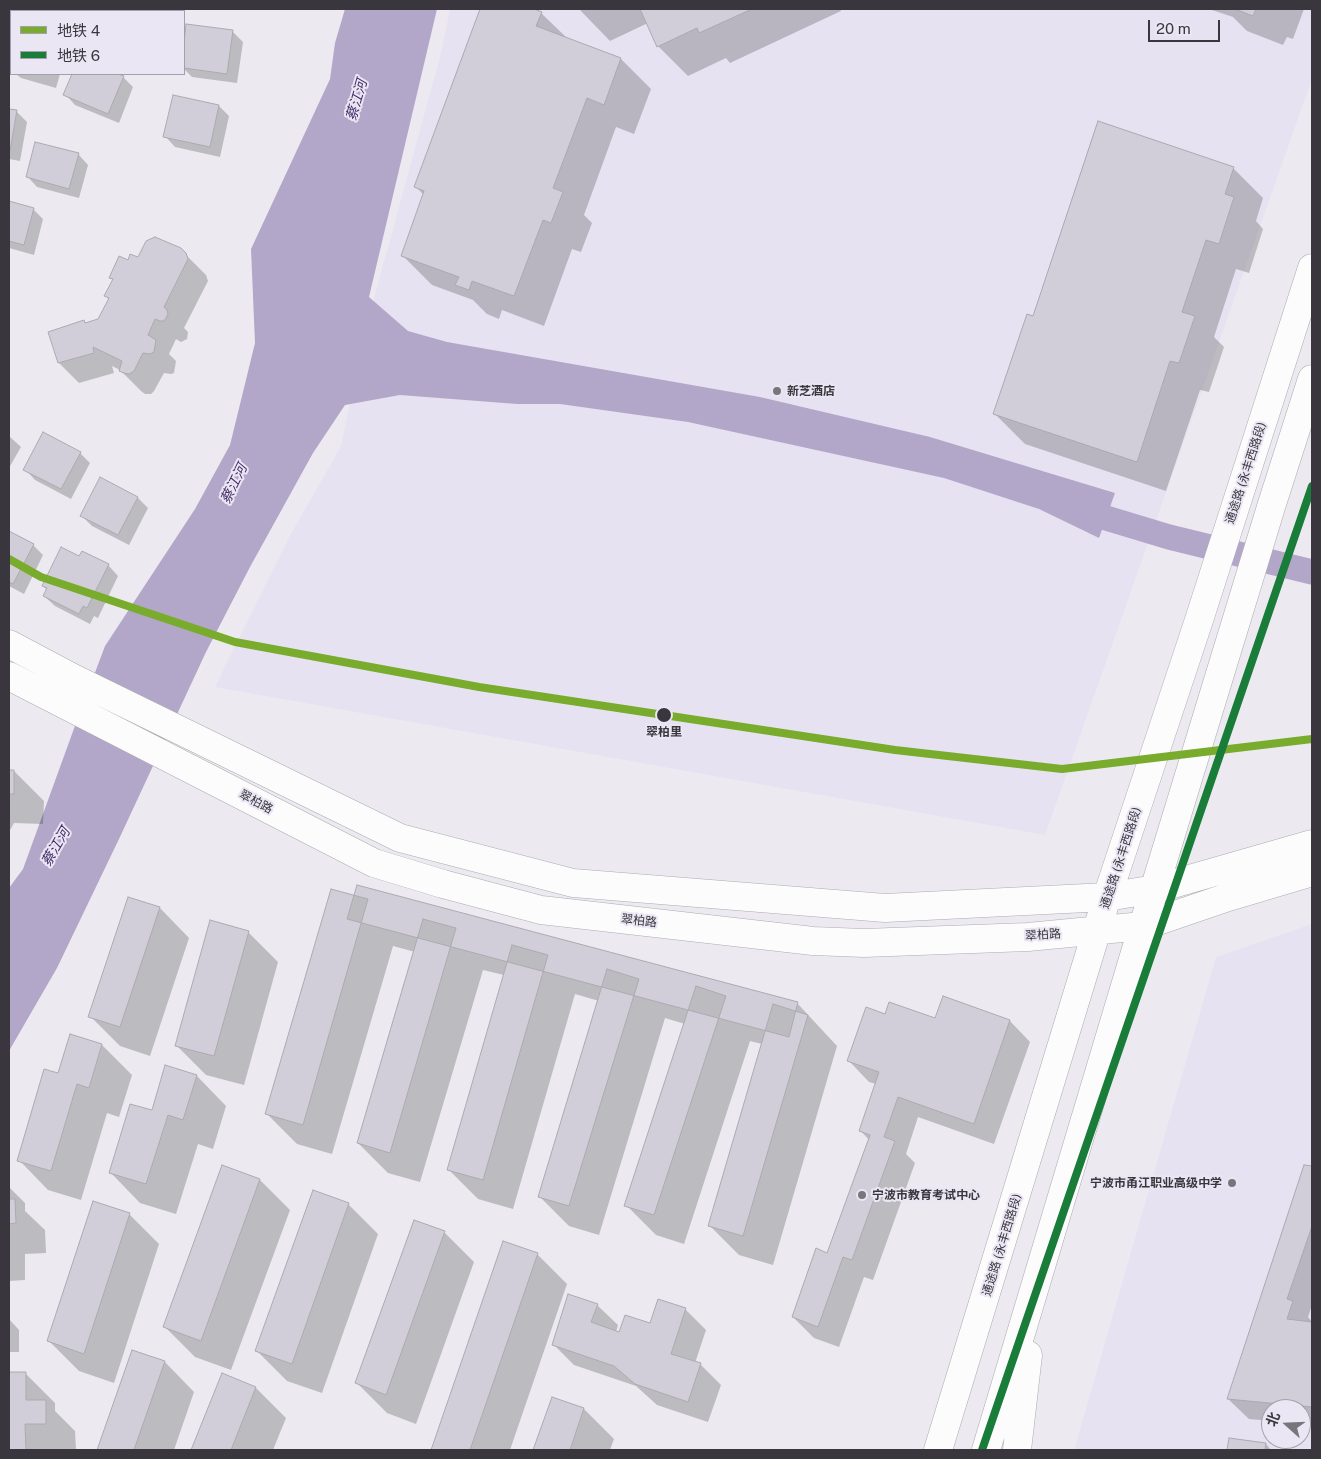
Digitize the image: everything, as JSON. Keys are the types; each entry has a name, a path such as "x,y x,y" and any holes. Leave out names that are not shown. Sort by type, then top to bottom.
{"main road":[{"name":"通途路 (永丰西路段)","path":"938,1450 1108,898 1312,268"},
{"path":"986,1450 1270,507 1312,379"},
{"path":"9,644 76,679 400,838 573,883 885,908 1108,898 1155,889 1312,844"},
{"name":"翠柏路","path":"9,676 374,863 541,910 813,940 864,943 1028,937 1143,926 1228,897 1312,872"},
{"path":"1017,1450 1038,1279"}],"shaded area":[{"name":"新芝酒店","path":"450,9 1312,9 1312,79 1045,835 215,687 288,539 341,446 364,335 441,53"},
{"name":"宁波市甬江职业高级中学","path":"1312,924 1312,1450 1074,1450 1216,957"}],"water":[{"name":"蔡江河","path":"345,9 437,9 369,297 408,331 447,342 760,397 930,437 1115,493 1099,538 1039,509 944,478 688,422 560,404 517,404 400,395 345,405 313,453 250,567 206,652 57,968 9,1051 9,888 23,869 105,646 195,509 230,445 255,343 251,249 330,79 335,43"}],"building":[{"path":"22,9 61,9 61,10"},
{"path":"119,9 124,10 91,10"},
{"path":"480,9 534,9 542,12 536,26 621,58 604,105 587,98 553,188 563,192 551,223 543,220 514,296 472,281 469,290 455,285 459,277 401,256 424,191 414,187"},
{"path":"640,9 752,9 699,33 697,28 657,47"},
{"path":"1235,9 1256,9 1253,16"},
{"path":"186,24 233,30 227,74 185,68"},
{"path":"72,75 124,76 108,114 63,95"},
{"path":"173,95 219,105 210,147 163,137"},
{"path":"9,109 17,110 10,151 9,151"},
{"path":"1098,121 1234,167 1225,194 1234,197 1219,244 1206,240 1182,312 1195,316 1179,363 1170,361 1137,462 993,414 1027,314 1033,316"},
{"path":"35,142 79,153 69,189 26,177"},
{"path":"9,201 34,208 24,245 9,241"},
{"path":"155,237 181,248 186,253 188,259 164,307 168,314 166,318 164,321 155,319 148,335 156,340 154,352 150,354 143,353 134,371 129,374 119,371 122,361 93,347 94,353 58,363 48,332 84,320 85,323 98,319 109,298 104,296 113,279 109,278 119,256 128,260 130,254 138,257 146,241"},
{"path":"43,432 81,452 61,489 23,470"},
{"path":"100,477 138,497 118,535 80,516"},
{"path":"9,531 34,544 13,584 9,582"},
{"path":"61,547 79,556 82,551 109,564 87,608 83,606 79,614 43,596 47,588 42,586"},
{"path":"9,770 14,770 14,794 9,794"},
{"path":"357,885 798,1002 789,1037 347,919"},
{"path":"331,889 368,899 303,1125 265,1114"},
{"path":"128,897 160,907 120,1027 88,1017"},
{"path":"423,919 456,928 390,1153 357,1143"},
{"path":"210,920 249,931 214,1056 175,1046"},
{"path":"512,945 548,955 483,1180 447,1170"},
{"path":"607,969 639,979 569,1206 538,1197"},
{"path":"696,986 726,996 654,1215 624,1206"},
{"name":"宁波市教育考试中心","path":"943,996 1010,1020 974,1124 898,1097 884,1137 895,1141 852,1260 843,1257 818,1327 792,1317 816,1248 827,1253 870,1135 859,1131 879,1072 847,1061 866,1007 885,1014 889,1002 935,1018"},
{"path":"773,1004 808,1015 743,1236 708,1226"},
{"path":"70,1034 102,1044 89,1088 77,1084 51,1171 17,1161 44,1069 58,1073"},
{"path":"165,1065 197,1075 183,1120 168,1115 146,1184 109,1173 130,1104 152,1110"},
{"path":"222,1165 260,1179 201,1341 163,1327"},
{"path":"1304,1165 1312,1166 1312,1226 1287,1299 1293,1301 1287,1319 1312,1322 1312,1407 1311,1399 1261,1399 1261,1402 1227,1399"},
{"path":"313,1190 349,1203 292,1364 255,1351"},
{"path":"9,1199 15,1199 16,1223 9,1224"},
{"path":"93,1201 130,1213 84,1354 47,1341"},
{"path":"414,1220 445,1231 386,1395 355,1383"},
{"path":"503,1241 538,1253 470,1450 431,1450"},
{"path":"568,1294 598,1304 591,1322 619,1332 625,1315 650,1323 658,1299 686,1308 671,1354 701,1363 688,1402 635,1384 614,1366 552,1345"},
{"path":"132,1350 165,1361 134,1450 97,1450"},
{"path":"9,1372 26,1372 26,1400 46,1400 46,1424 25,1424 26,1450 9,1450"},
{"path":"222,1373 256,1387 231,1450 191,1450"},
{"path":"552,1397 584,1408 570,1450 533,1450"},
{"path":"1229,1438 1261,1442 1261,1449 1265,1449 1265,1450 1227,1450"}],"waterway":[{"path":"1073,508 1169,537 1312,572"}],"metro line":[{"name":"6","path":"982,1450 1312,486"},
{"name":"4","path":"9,559 41,577 235,642 479,687 895,750 1062,769 1312,739"}],"place":[{"name":"新芝酒店","path":"777,391"},
{"name":"翠柏里","path":"664,715"},
{"name":"宁波市甬江职业高级中学","path":"1232,1183"},
{"name":"宁波市教育考试中心","path":"862,1195"}]}
